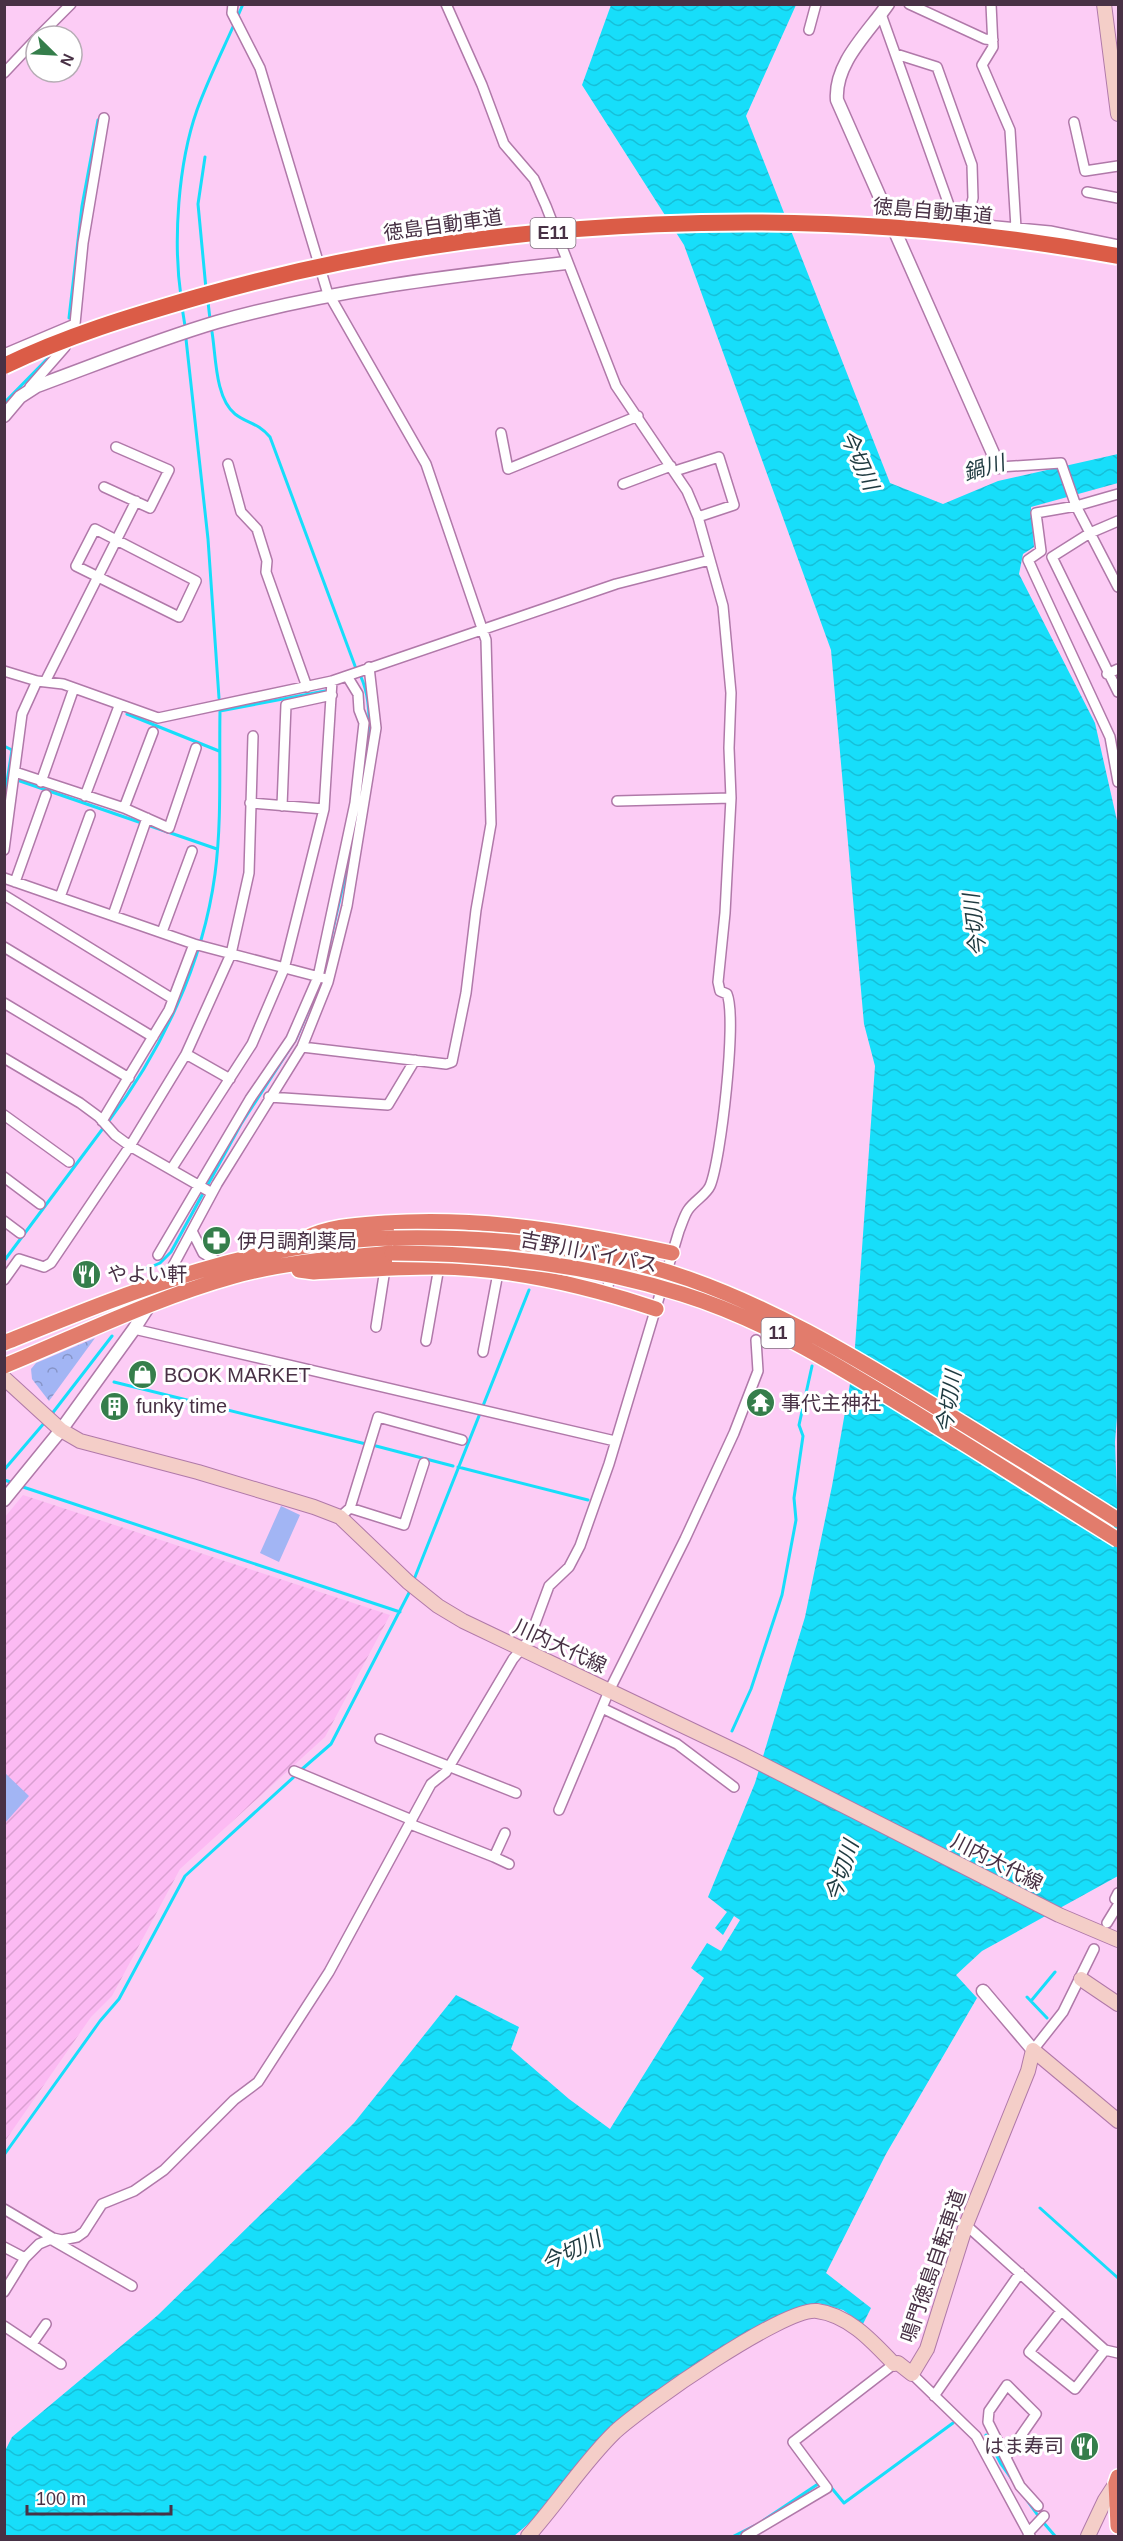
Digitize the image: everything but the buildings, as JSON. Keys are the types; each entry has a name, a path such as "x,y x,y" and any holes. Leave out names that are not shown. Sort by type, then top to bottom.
{"highway":[{"name":"徳島自動車道","path":"4,366 89,331 236,286 372,257 532,234 716,224 805,224 977,235 1119,256"},
{"name":"11","path":"285,1248 312,1235 350,1225 429,1220 538,1229 672,1253"},
{"name":"吉野川バイパス","path":"4,1343 166,1279 220,1263 285,1248 336,1241 394,1238 475,1238 550,1245 635,1263 726,1293 785,1318 832,1343 1119,1520"},
{"name":"吉野川バイパス","path":"4,1366 149,1305 234,1276 278,1267 392,1253 484,1255 543,1261 630,1279 730,1311 824,1357 1119,1540"},
{"name":"11","path":"278,1267 314,1272 439,1267 498,1274 606,1294 656,1310"},
{"path":"1117,2480 1119,2526"}],"main road":[{"path":"1104,4 1118,108"},
{"name":"川内大代線","path":"4,1378 52,1422 80,1441 345,1513 411,1585 455,1616 521,1650 751,1759 1059,1915 1117,1940"},
{"path":"1081,1979 1119,2004"},
{"path":"1033,2050 1119,2121"},
{"name":"鳴門徳島自転車道","path":"528,2536 558,2503 601,2448 635,2416 747,2341 791,2317 815,2311 842,2319 871,2341 894,2364 898,2363 912,2374 927,2349 966,2225 1029,2071 1033,2050"},
{"path":"1088,2536 1117,2480"}],"street":[{"path":"50,24 70,4"},
{"path":"4,2292 25,2258 39,2244 52,2239 62,2240 84,2232 102,2204 134,2191 164,2170 234,2100 258,2082 329,1972 431,1784 449,1766 529,1640 549,1586 570,1567 580,1546 615,1441 672,1253 687,1211 709,1189 719,1148 731,1029 730,1001 727,994 720,991 718,982 725,913 731,798 729,654 723,606 698,517 673,469 616,386 534,179 504,144 482,85 446,4"},
{"path":"809,30 816,4"},
{"path":"909,4 985,39 993,40"},
{"path":"991,4 993,47 982,65 1010,130 1016,228"},
{"path":"232,9 260,68 329,297 426,464 486,639 491,824 476,910 466,993 452,1062 302,1047"},
{"path":"884,9 896,54 956,222"},
{"path":"884,9 869,27 842,71 836,87 837,100 999,467 1061,463 1074,503 1119,587"},
{"path":"4,73 24,51"},
{"path":"896,54 937,67 972,165 973,198 966,223"},
{"path":"4,416 65,347 75,324 83,243 104,118"},
{"path":"1074,122 1085,171 1119,166"},
{"path":"1087,192 1119,198"},
{"path":"890,216 1016,228 1119,245"},
{"path":"27,391 157,341 273,308 440,277 567,263"},
{"path":"4,354 75,324"},
{"path":"501,433 508,469 638,416"},
{"path":"104,487 150,508 169,470 116,447"},
{"path":"623,483 719,457 734,505 698,517"},
{"path":"228,464 241,513 257,529 267,561 266,572 307,687"},
{"path":"1119,494 1036,513 1041,551 1028,560 1110,737 1119,782"},
{"path":"4,850 22,714 98,577 136,501"},
{"path":"1119,521 1090,533 1052,557 1107,674 1119,692"},
{"path":"95,529 196,581 179,617 98,577 76,566 95,529"},
{"path":"4,671 41,682 74,688 119,706 158,718 332,681 616,584 710,560"},
{"path":"1107,674 1119,669"},
{"path":"158,1255 302,1047 344,917 358,843 370,719 362,670"},
{"path":"347,676 358,693 359,710 370,719"},
{"path":"172,1168 258,1032 284,969 324,809 332,681"},
{"path":"41,782 74,688"},
{"path":"282,806 286,705 332,695"},
{"path":"86,796 119,706"},
{"path":"7,1497 23,1478 52,1422 134,1329 166,1279 193,1233 205,1189 291,1039 323,978 370,719"},
{"path":"124,808 153,732"},
{"path":"4,1280 20,1259 44,1267 51,1263 130,1146 186,1054 231,954 249,873 253,736"},
{"path":"15,772 124,808 169,828 196,748"},
{"path":"15,882 45,795"},
{"path":"617,801 731,798"},
{"path":"250,803 324,809"},
{"path":"60,897 90,815"},
{"path":"113,915 147,818"},
{"path":"162,932 192,851"},
{"path":"4,878 198,945 323,978"},
{"path":"4,895 173,999"},
{"path":"105,1124 173,999 198,945"},
{"path":"4,947 153,1037"},
{"path":"4,1003 129,1078"},
{"path":"186,1054 230,1079"},
{"path":"4,1058 80,1103 130,1146 172,1168 205,1189"},
{"path":"269,1097 388,1105 415,1060"},
{"path":"4,1115 69,1162"},
{"path":"4,1177 40,1204"},
{"path":"4,1221 20,1233"},
{"path":"193,1233 203,1253 220,1263"},
{"path":"606,1294 618,1243"},
{"path":"426,1341 439,1267"},
{"path":"376,1327 385,1269"},
{"path":"483,1352 498,1274"},
{"path":"134,1329 615,1441"},
{"path":"559,1810 609,1691 685,1539 734,1433 758,1371 756,1340"},
{"path":"424,1463 404,1525 345,1513 378,1417 462,1440"},
{"path":"602,1708 676,1744 734,1787"},
{"path":"380,1740 516,1793"},
{"path":"294,1771 509,1864"},
{"path":"494,1857 505,1833"},
{"path":"1107,1923 1118,1899"},
{"path":"983,1991 1033,2050 1063,2012 1094,1949"},
{"path":"4,2209 132,2286"},
{"path":"966,2225 1105,2350 1118,2352"},
{"path":"4,2247 25,2258"},
{"path":"934,2396 1020,2273"},
{"path":"1060,2311 1029,2352 1075,2389 1105,2350"},
{"path":"32,2344 45,2324"},
{"path":"4,2326 62,2364"},
{"path":"747,2536 827,2488 793,2442 894,2364"},
{"path":"912,2374 976,2436 1029,2535 1044,2516"},
{"path":"1006,2457 1036,2414 1007,2385 989,2410 988,2422 1020,2486 1038,2506"},
{"path":"1009,2496 1020,2486"}],"shaded area":[{"path":"23,1495 390,1615 325,1737 180,1869 112,1996 91,2017 5,2141 5,1517"}],"green space":[{"path":"95,1338 49,1401 32,1379 31,1369 36,1363"},
{"path":"281,1506 300,1515 279,1562 260,1553"},
{"path":"5,1773 29,1796 4,1823"}],"water":[{"name":"今切川","path":"611,5 796,5 746,116 890,483 943,504 998,481 1118,454 1118,483 1031,507 1034,547 1023,554 1019,574 1095,723 1118,825 1118,1404 1115,1442 1118,1523 1118,1876 982,1951 956,1975 977,1998 886,2154 826,2273 871,2308 863,2324 843,2310 818,2303 797,2308 730,2342 609,2429 540,2514 514,2536 5,2536 5,2451 12,2437 158,2315 354,2123 456,1995 519,2027 511,2049 569,2099 610,2129 704,1978 691,1968 707,1943 721,1951 740,1920 734,1916 723,1935 715,1928 727,1912 708,1897 755,1783 805,1617 832,1486 854,1361 875,1066 864,1024 831,650 684,245 582,85"}],"waterway":[{"path":"181,297 177,252 181,178 185,154 202,97 243,4"},
{"path":"69,318 82,206 98,120"},
{"path":"205,157 198,204 206,289"},
{"path":"208,302 210,319"},
{"path":"182,307 185,326"},
{"path":"212,332 218,376 224,398 228,407 235,414 261,428 270,437 367,695 369,728 361,793"},
{"path":"186,339 208,539 219,698"},
{"path":"4,403 53,353"},
{"path":"108,1122 146,1066 162,1036 177,1005 201,941 209,908 217,854 220,711 325,691"},
{"path":"127,714 219,751"},
{"path":"4,746 12,750 4,801"},
{"path":"20,781 217,849"},
{"path":"323,972 354,838"},
{"path":"144,1270 160,1263 171,1252 241,1124 296,1039 317,990"},
{"path":"4,1261 104,1127"},
{"path":"413,1582 529,1290"},
{"path":"51,1415 112,1336"},
{"path":"732,1731 751,1689 782,1595 796,1520 794,1498 803,1436 799,1425 812,1366"},
{"path":"114,1382 366,1444"},
{"path":"4,1470 45,1422"},
{"path":"376,1446 453,1466"},
{"path":"458,1467 588,1500"},
{"path":"4,1480 14,1483"},
{"path":"20,1486 400,1612"},
{"path":"301,1770 331,1744 410,1591"},
{"path":"4,2155 100,2021 119,1999 185,1876 296,1775"},
{"path":"1031,2001 1055,1972"},
{"path":"1027,1997 1047,2018"},
{"path":"1040,2208 1118,2278"},
{"path":"830,2486 844,2503 953,2423"},
{"path":"986,2435 1001,2464 1039,2517"},
{"path":"764,2520 821,2482"},
{"path":"1043,2522 1055,2536"},
{"path":"734,2536 754,2526"}],"place":[{"name":"伊月調剤薬局","path":"216,1241"},
{"name":"やよい軒","path":"86,1274"},
{"name":"BOOK MARKET","path":"143,1375"},
{"name":"事代主神社","path":"760,1403"},
{"name":"funky time","path":"115,1406"},
{"name":"はま寿司","path":"1085,2446"}],"water label":[{"name":"鍋川","path":"984,468"}]}
